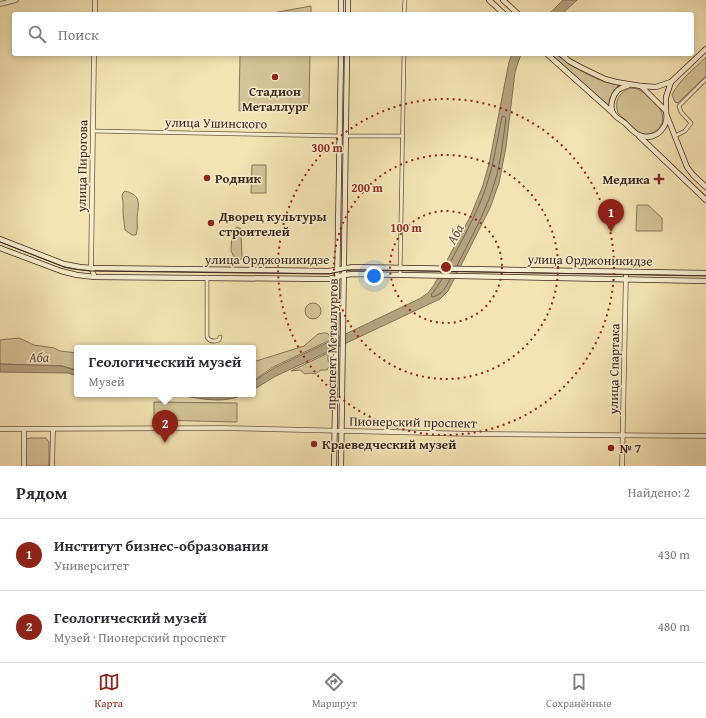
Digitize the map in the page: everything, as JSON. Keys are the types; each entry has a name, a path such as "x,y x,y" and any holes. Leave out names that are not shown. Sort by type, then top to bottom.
{"main road":[{"path":"341,0 341,12"},
{"path":"348,0 348,12"},
{"path":"489,0 502,12"},
{"path":"503,0 516,12"},
{"path":"563,56 569,61 595,75 630,85 656,87 671,82 706,49"},
{"name":"проспект Металлургов","path":"340,56 336,354 338,429 341,466"},
{"name":"проспект Металлургов","path":"334,466 343,354 347,56"},
{"path":"549,56 638,135 706,200"},
{"path":"638,135 647,137 657,134 665,126 666,97 671,82"},
{"path":"613,113 611,106 614,96 622,88 630,85"},
{"path":"641,86 666,113 687,167 706,187"},
{"name":"улица Орджоникидзе","path":"0,239 64,264 91,268 329,271 353,267 400,267 706,273"},
{"name":"улица Орджоникидзе","path":"0,248 61,271 77,275 96,277 329,279 353,274 706,280"}],"street":[{"path":"0,4 16,0"},
{"path":"95,0 95,12"},
{"path":"404,0 404,12"},
{"name":"улица Пирогова","path":"94,56 91,268 96,277"},
{"path":"400,275 404,56"},
{"path":"675,136 684,131 692,123 681,112 679,106 706,79"},
{"name":"улица Ушинского","path":"93,131 339,136"},
{"path":"346,136 402,136"},
{"name":"улица Спартака","path":"622,466 626,272"},
{"path":"207,277 207,337 208,340 213,341 219,340 220,337"},
{"name":"Пионерский проспект","path":"0,429 338,429 706,436"},
{"path":"52,466 53,429"},
{"path":"24,430 24,466"}],"shaded area":[{"path":"311,6 311,12 278,12"},
{"name":"Стадион Металлург","path":"240,56 310,56 309,104 301,111 239,111"},
{"path":"553,56 557,56 572,66 595,78 619,85 611,95 609,106"},
{"path":"706,57 706,76 678,103 675,102 672,95 675,90"},
{"path":"631,88 640,90 661,110 663,118 662,123 653,133 639,133 618,113 618,98 623,92"},
{"path":"252,165 266,165 266,193 251,193"},
{"path":"125,191 135,195 138,201 136,235 132,235 125,230 122,196"},
{"path":"637,205 648,205 662,218 662,231 636,231"},
{"path":"237,227 241,229 242,258 240,260 234,257 231,251 232,231"},
{"path":"313,303 319,305 321,311 319,317 313,319 307,317 305,311 307,305"},
{"path":"327,333 330,340 273,367 256,379 256,361 304,346 318,334"},
{"path":"19,338 34,345 74,353 74,369 62,366 0,364 0,340"},
{"path":"328,353 330,365 327,370 321,370 315,374 305,374 300,370 291,371"},
{"path":"154,402 237,403 237,422 154,420"},
{"path":"46,438 49,442 49,466 25,466 26,439"}],"water":[{"path":"563,0 577,0 564,12 551,12"},
{"name":"Аба","path":"511,56 520,56 515,72 506,147 499,183 490,208 448,291 440,299 274,377 256,388 256,380 274,368 419,299 428,293 434,285 471,215 483,185 489,164"},
{"name":"Аба","path":"0,364 62,366 74,370 74,375 68,373 0,372"},
{"path":"190,397 237,397 219,400"}],"tram line":[{"path":"0,242 64,267 90,271 329,274 347,270 365,270 706,276"}],"place":[{"name":"Стадион Металлург","path":"275,77"},
{"name":"Родник","path":"207,178"},
{"name":"Медика","path":"659,179"},
{"name":"Дворец культуры строителей","path":"211,223"},
{"name":"Институт бизнес-образования","path":"611,232"},
{"name":"Геологический музей","path":"165,443"},
{"name":"Краеведческий музей","path":"314,444"},
{"name":"№ 7","path":"611,448"}]}
